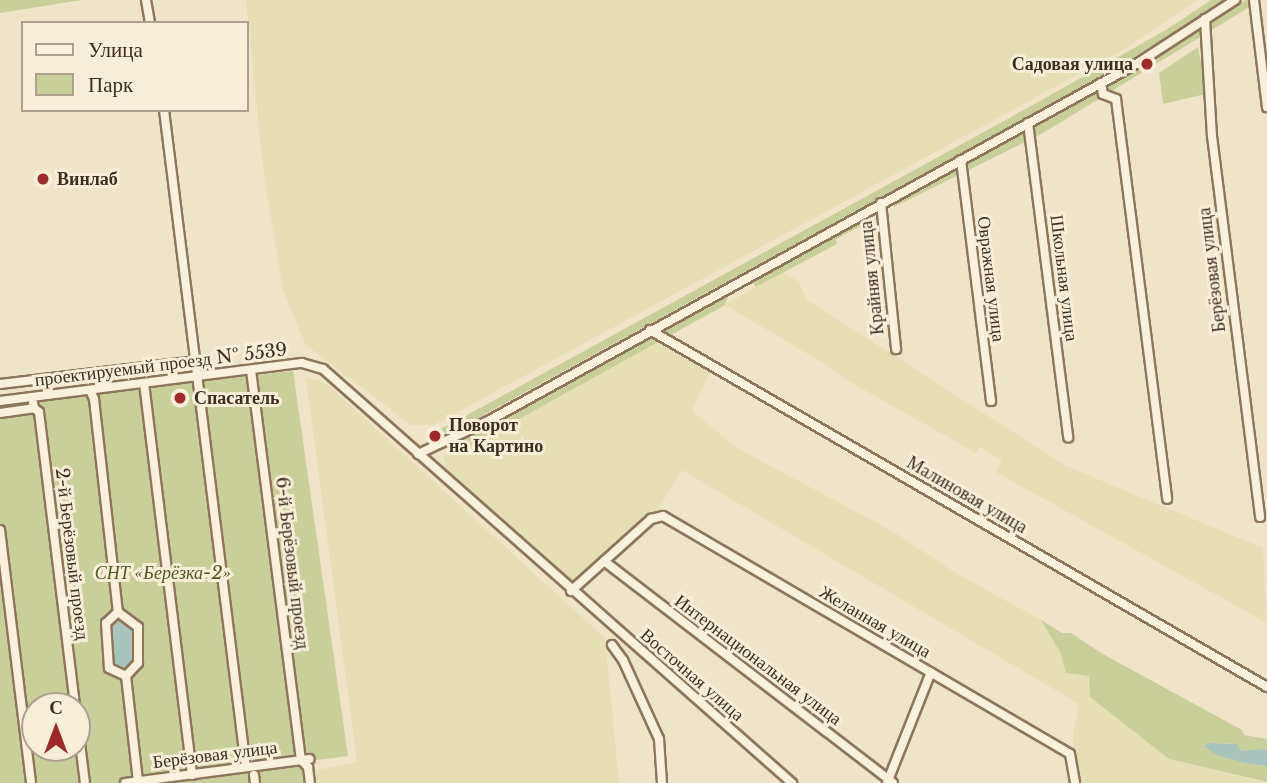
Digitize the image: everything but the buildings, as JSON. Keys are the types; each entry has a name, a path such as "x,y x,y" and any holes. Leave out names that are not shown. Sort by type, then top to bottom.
{"street":[{"path":"146,0 150,21"},
{"path":"418,454 491,420 1101,83 1235,0"},
{"path":"1254,0 1267,107"},
{"name":"Берёзовая улица","path":"1205,19 1212,136 1259,517"},
{"path":"1101,83 1103,94 1116,99 1167,499"},
{"path":"164,112 246,767"},
{"name":"Школьная улица","path":"1028,123 1068,437"},
{"name":"Овражная улица","path":"961,160 991,401"},
{"name":"Крайняя улица","path":"881,203 896,349"},
{"name":"Малиновая улица","path":"650,330 1267,687"},
{"path":"0,384 195,361"},
{"name":"проектируемый проезд № 5539","path":"0,401 302,363 323,369 572,591"},
{"name":"6-й Берёзовый проезд","path":"251,370 310,783"},
{"path":"144,383 192,775"},
{"path":"89,390 94,399 118,612 138,627 138,663 125,676"},
{"name":"2-й Берёзовый проезд","path":"32,397 34,408 39,412 73,692"},
{"path":"0,413 34,408"},
{"name":"Желанная улица","path":"604,561 651,519 663,516 1071,756 1075,783"},
{"path":"0,530 32,783"},
{"path":"572,591 604,561"},
{"name":"Интернациональная улица","path":"604,561 890,782"},
{"name":"Восточная улица","path":"572,591 793,783"},
{"path":"118,612 106,623 109,668 125,676"},
{"path":"612,645 623,660 659,739 662,783"},
{"path":"890,782 931,672"},
{"path":"125,676 144,782"},
{"path":"82,762 85,783"},
{"name":"Берёзовая улица","path":"125,783 306,762"}],"shaded area":[{"path":"246,0 1197,0 1128,47 434,425 411,425 306,345 283,290 263,168"},
{"path":"783,272 799,282 806,299 1066,466 1263,548 1267,623 996,472 1002,461 980,447 976,453 845,379 825,364 725,305"},
{"path":"657,343 710,372 692,411 737,448 892,531 959,575 1041,620 1060,652 1066,673 1090,676 1169,759 1267,783 1077,783 1073,735 1079,704 682,470 657,511 572,581 446,468 444,456 463,439 469,447"},
{"path":"306,378 320,380 330,387 605,638 619,783 314,783 313,771 357,762"}],"green space":[{"path":"0,0 82,0 0,13"},
{"path":"1211,0 1226,0 1113,70 456,430 437,434 434,431 1031,106 1166,30"},
{"path":"1246,0 1261,0 1043,133 894,207 893,202 1133,72"},
{"path":"1198,47 1206,94 1163,104 1159,73"},
{"path":"877,218 836,239 837,244 756,287 751,281 864,219"},
{"path":"729,293 725,305 469,447 463,439"},
{"name":"СНТ «Берёзка-2»","path":"293,371 348,756 310,761 313,783 0,783 0,404"},
{"path":"1041,620 1062,633 1071,633 1101,653 1242,730 1244,735 1267,739 1267,750 1241,751 1237,744 1217,743 1215,753 1244,763 1267,766 1267,782 1169,759 1090,697 1089,676 1066,673 1060,652"}],"water":[{"path":"123,619 132,627 135,652 130,666 119,667 114,661 111,628"},
{"path":"1209,743 1237,744 1241,751 1267,750 1267,766 1244,763 1215,754 1204,746"}],"place":[{"name":"Садовая улица","path":"1147,64"},
{"name":"Винлаб","path":"43,179"},
{"name":"Спасатель","path":"180,398"},
{"name":"Поворот на Картино","path":"435,436"}]}
